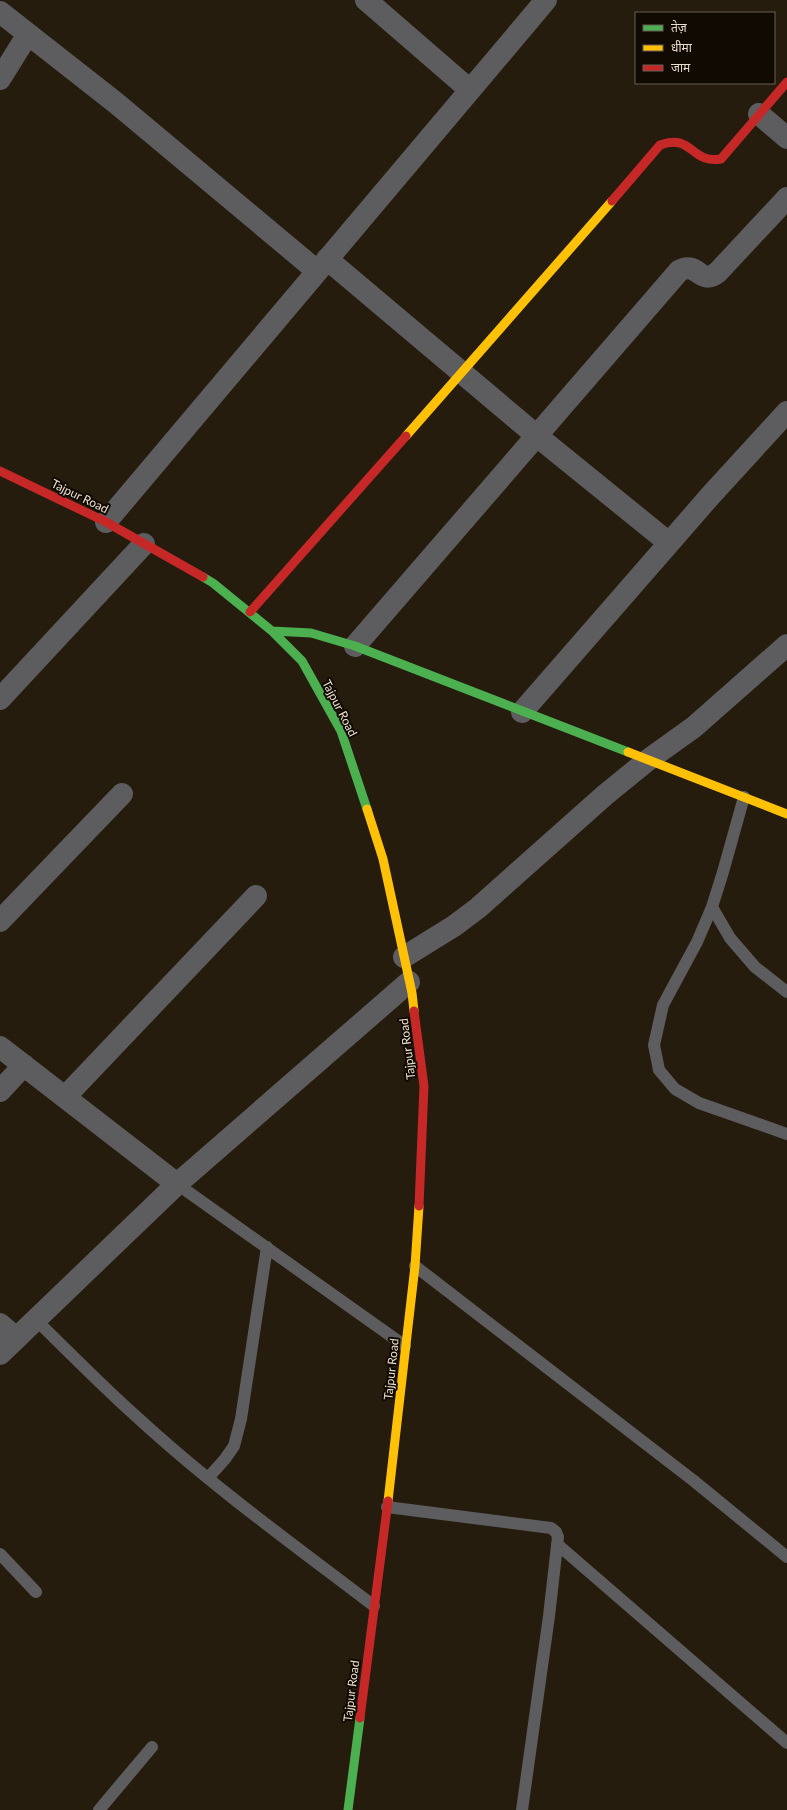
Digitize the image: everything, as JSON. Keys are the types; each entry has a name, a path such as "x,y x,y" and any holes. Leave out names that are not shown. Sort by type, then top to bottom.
{"main road":[{"path":"250,612 462,373 660,145 668,140 680,141 704,160 714,162 721,159 787,82"},
{"name":"Tajpur Road","path":"0,471 106,522 213,583 272,631 302,661 341,731 384,859 412,993 424,1086 422,1185 415,1266 387,1507 348,1810"},
{"path":"272,631 311,633 355,646 787,814"}],"street":[{"path":"366,0 470,90"},
{"path":"106,522 546,0"},
{"path":"0,12 462,373 536,436 669,543"},
{"path":"0,79 28,34"},
{"path":"759,114 787,138"},
{"path":"355,646 679,271 684,268 691,268 706,277 712,277 787,198"},
{"path":"522,712 669,543 787,412"},
{"path":"0,699 144,544"},
{"path":"404,957 454,926 478,908 600,799 648,760 694,727 787,645"},
{"path":"0,921 122,794"},
{"path":"66,1097 256,896"},
{"path":"0,1354 8,1331 35,1319 177,1184 409,982"},
{"path":"0,1047 177,1184"},
{"path":"0,1091 24,1065"}],"lane":[{"path":"744,797 724,872 712,907 697,942 663,1005 654,1045 659,1070 675,1090 699,1104 787,1134"},
{"path":"712,907 730,938 755,967 787,992"},
{"path":"177,1184 405,1346"},
{"path":"208,1478 225,1459 234,1446 241,1419 267,1247"},
{"path":"415,1266 694,1481 787,1557"},
{"path":"35,1319 138,1418 208,1478 233,1499 374,1606"},
{"path":"387,1507 552,1528 556,1532 557,1544 549,1616 522,1810"},
{"path":"557,1544 624,1600 787,1743"},
{"path":"0,1554 36,1592"},
{"path":"99,1810 152,1747"}],"traffic: fast":[{"path":"203,577 213,583 272,631 302,661 341,731 367,809"},
{"path":"272,631 311,633 355,646 628,752"},
{"path":"348,1810 360,1718"}],"traffic: slow":[{"path":"406,436 612,201"},
{"path":"628,752 787,814"},
{"path":"367,809 383,859 412,993 414,1011"},
{"path":"388,1501 415,1266 419,1206"}],"traffic: jam":[{"path":"612,201 660,145 671,142 679,143 686,145 703,157 721,159 787,82"},
{"path":"250,612 406,436"},
{"path":"0,471 106,522 203,577"},
{"path":"414,1011 424,1086 419,1206"},
{"path":"360,1718 388,1501"}]}
